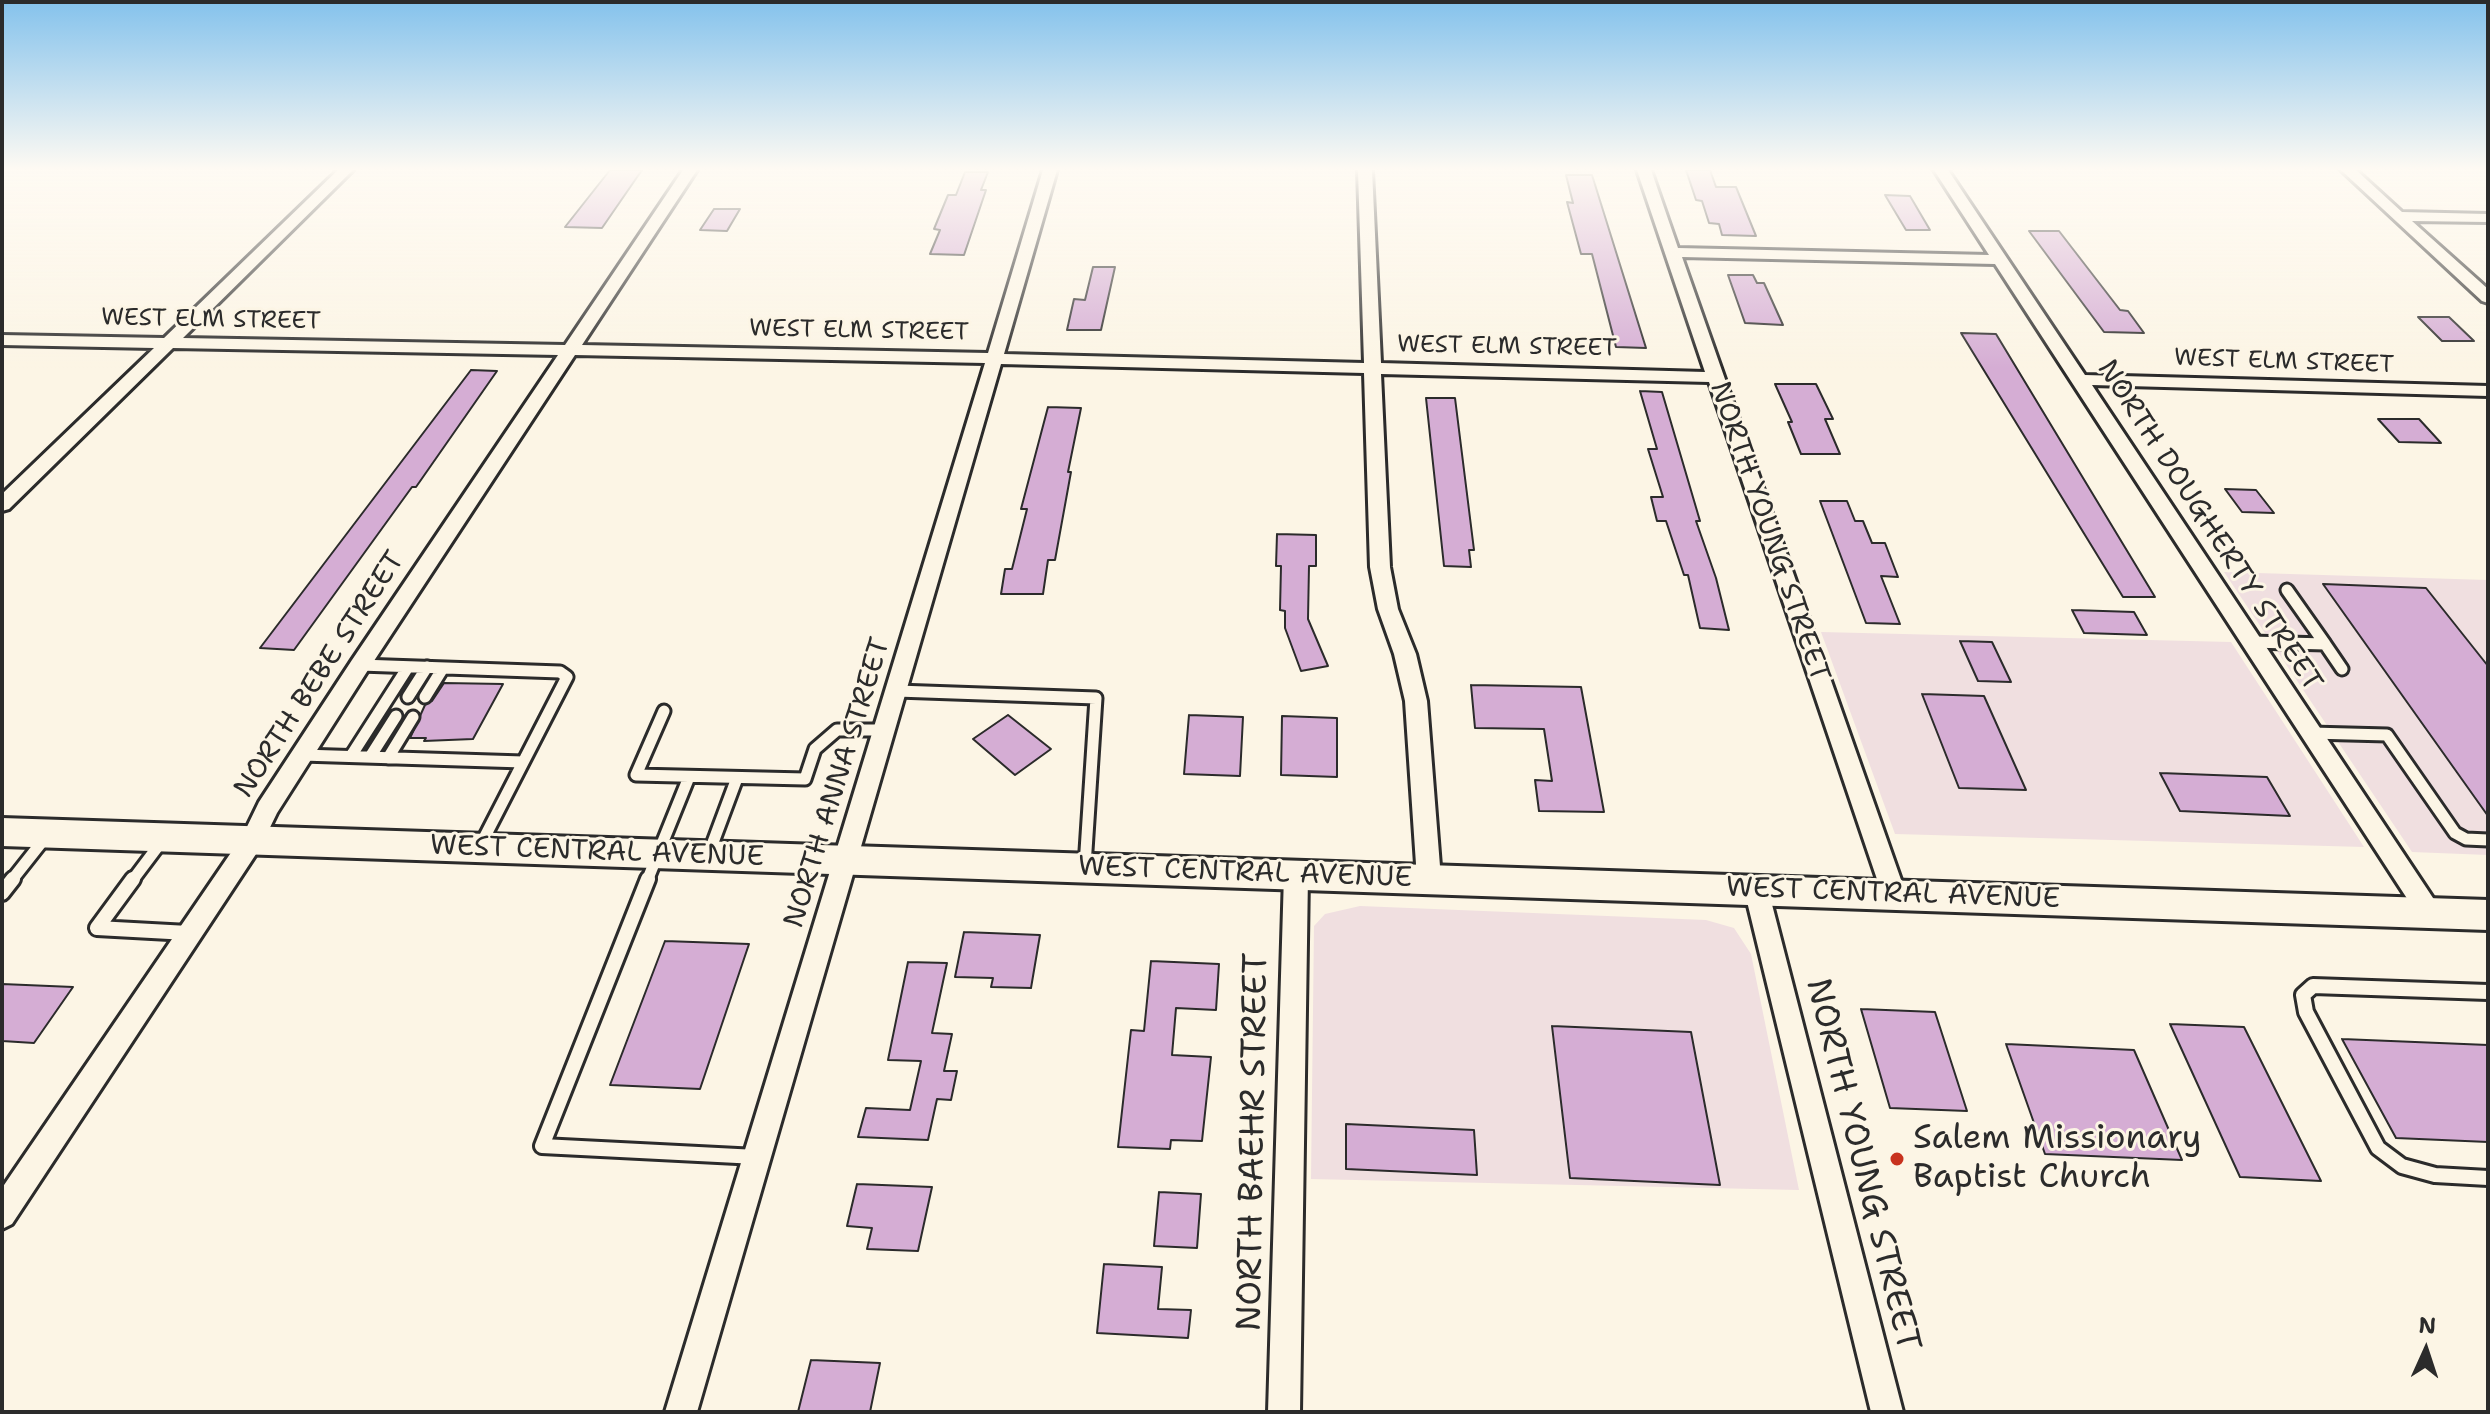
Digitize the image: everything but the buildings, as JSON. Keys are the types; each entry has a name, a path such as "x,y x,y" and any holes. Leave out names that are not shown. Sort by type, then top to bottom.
{"main road":[{"name":"WEST CENTRAL AVENUE","path":"2,832 2488,915"}],"street":[{"path":"2,505 278,236"},
{"name":"NORTH BEBE STREET","path":"2,1214 252,841 267,809 301,755 646,236"},
{"name":"NORTH ANNA STREET","path":"681,1412 1031,236"},
{"path":"1368,236 1380,567 1388,609 1405,654 1416,701 1429,879"},
{"name":"NORTH YOUNG STREET","path":"1667,236 1894,894"},
{"name":"NORTH DOUGHERTY STREET","path":"1985,236 2430,913"},
{"path":"2421,236 2488,298"},
{"path":"1672,252 2001,260"},
{"name":"WEST ELM STREET","path":"2,340 995,358 1715,377"},
{"name":"WEST ELM STREET","path":"2080,380 2488,391"},
{"name":"NORTH BAEHR STREET","path":"1284,1412 1296,875"},
{"name":"NORTH YOUNG STREET","path":"1756,889 1887,1412"}],"lane":[{"path":"2287,590 2342,669"},
{"path":"2251,642 2325,644"},
{"path":"360,665 560,672 567,677 479,848"},
{"path":"351,756 408,667"},
{"path":"408,697 427,667"},
{"path":"425,697 443,668"},
{"path":"897,691 1096,698 1085,868"},
{"path":"664,711 636,775 805,779 815,749 837,730 886,730"},
{"path":"370,757 396,716"},
{"path":"388,758 413,717"},
{"path":"2311,733 2387,735 2455,833 2466,839 2488,840"},
{"path":"301,755 523,762"},
{"path":"689,777 542,1146 758,1157"},
{"path":"708,856 737,778"},
{"path":"2,893 48,834"},
{"path":"165,838 97,928 190,934"},
{"path":"2488,992 2313,986 2303,995 2306,1012 2378,1148 2402,1166 2435,1175 2488,1178"}],"shaded area":[{"path":"2224,572 2488,580 2488,855 2412,852"},
{"path":"1821,632 2231,642 2364,847 1895,834"},
{"path":"1360,906 1706,920 1734,928 1751,954 1799,1190 1311,1179 1314,926 1325,914"}],"place":[{"name":"Salem Missionary Baptist Church","path":"1897,1159"}]}
